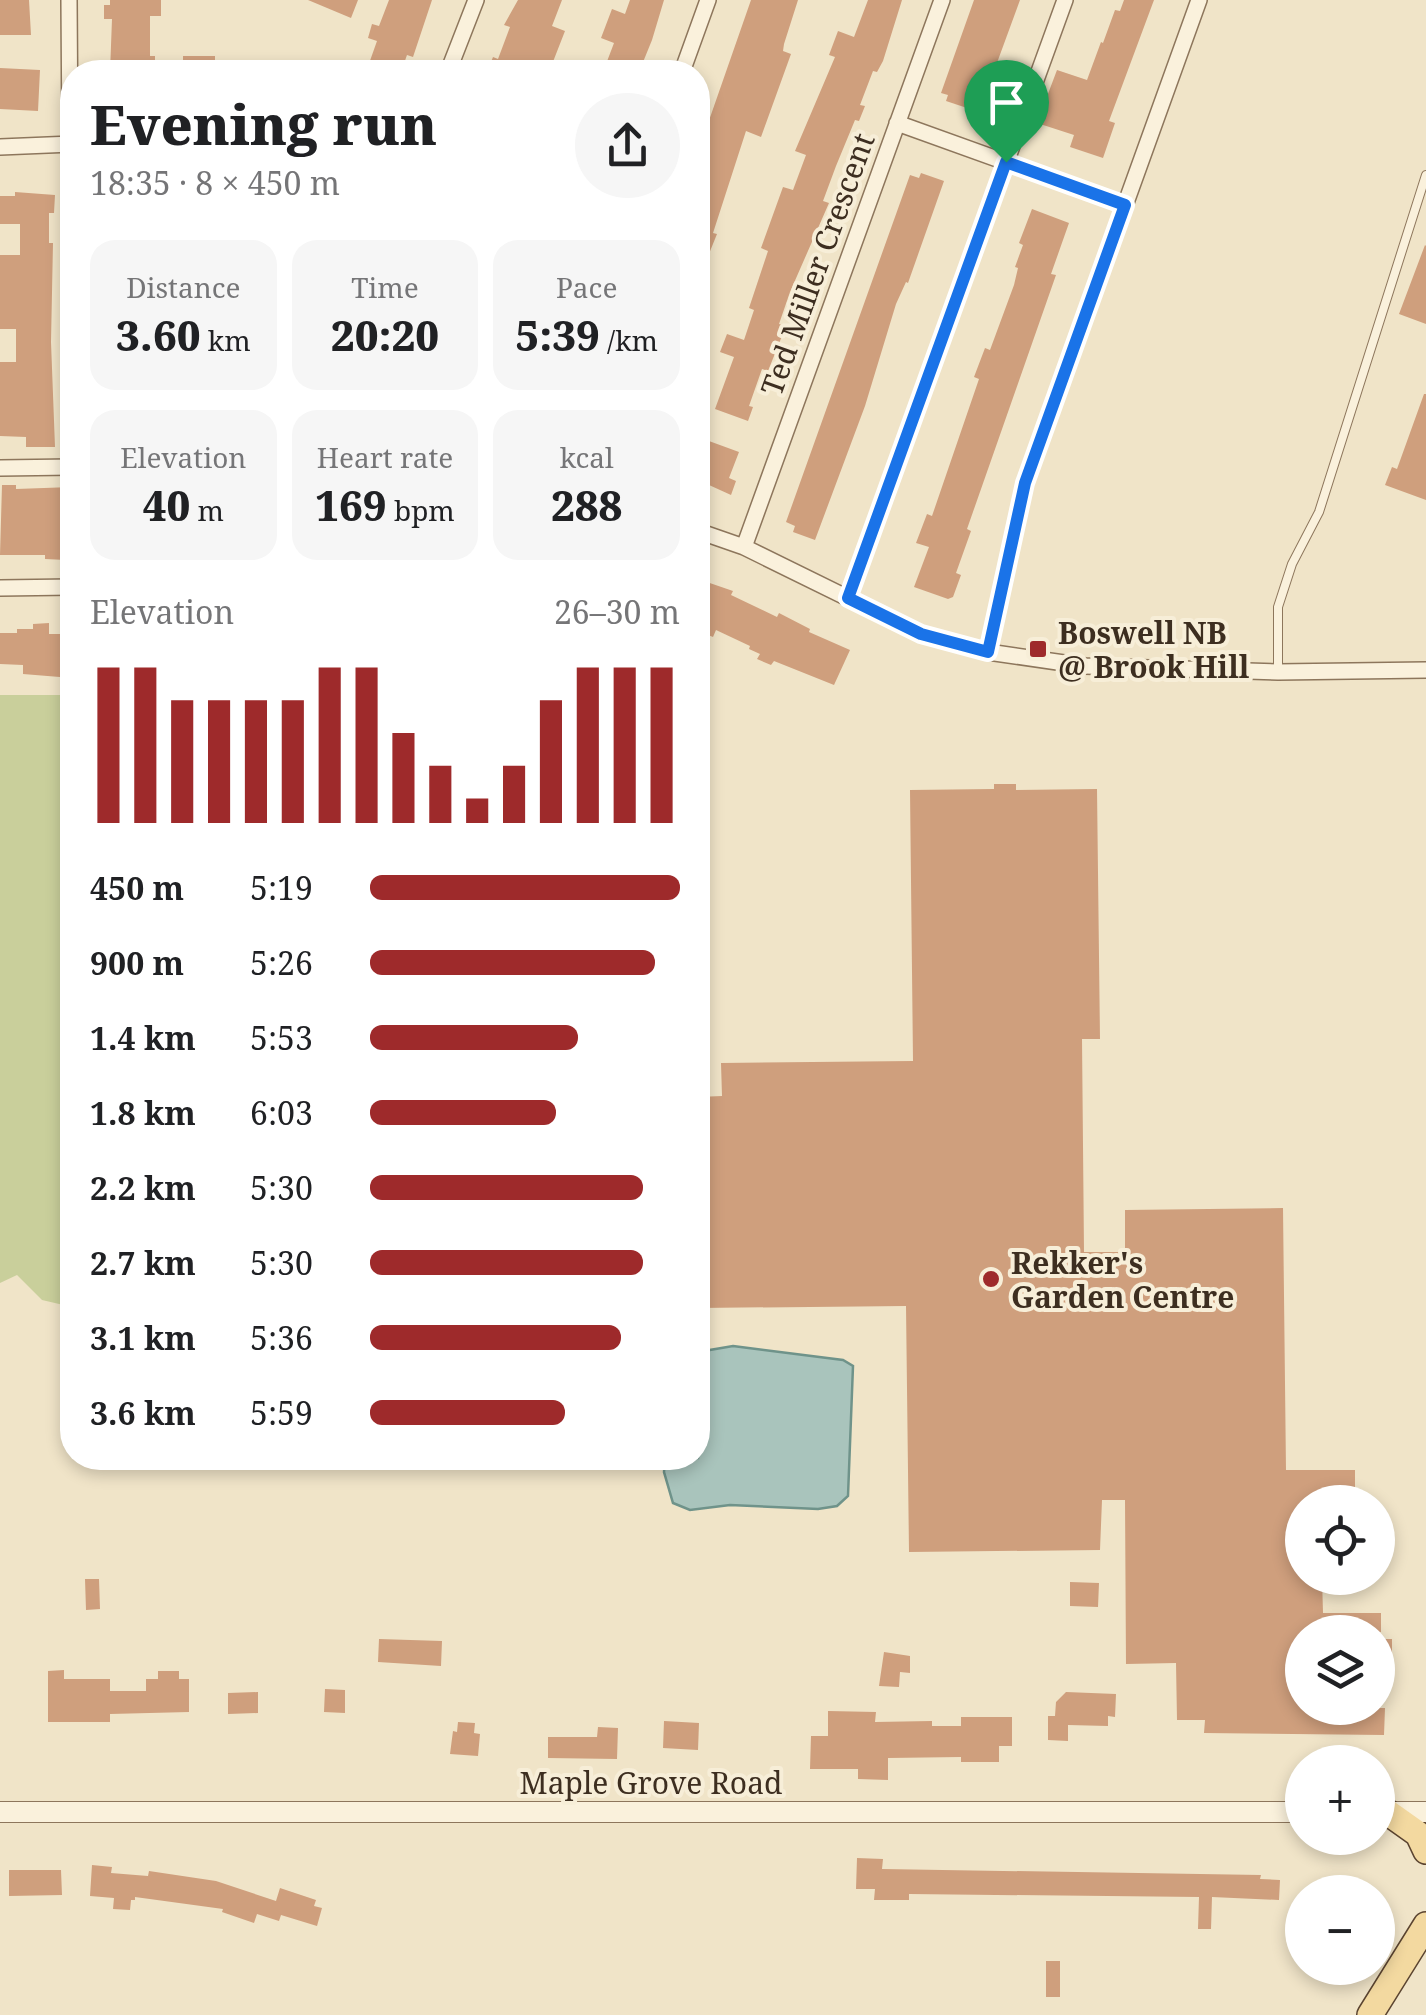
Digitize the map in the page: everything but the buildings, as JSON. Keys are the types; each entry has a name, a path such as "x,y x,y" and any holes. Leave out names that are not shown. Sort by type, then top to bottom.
{"main road":[{"path":"1395,1820 1418,1834 1426,1850"},
{"path":"1370,2015 1426,1925"}],"street":[{"path":"70,0 70,60"},
{"path":"453,60 476,0"},
{"path":"686,60 708,0"},
{"name":"Ted Miller Crescent","path":"744,547 942,0"},
{"path":"848,598 1064,0"},
{"path":"988,652 1025,483 1199,0"},
{"path":"897,123 1125,205"},
{"path":"0,148 60,145"},
{"path":"0,468 60,467"},
{"path":"710,535 744,547 921,634 1042,663 1278,672 1426,670"},
{"path":"0,588 60,587"},
{"name":"Maple Grove Road","path":"0,1812 1285,1812"},
{"path":"1395,1812 1426,1812"}],"lane":[{"path":"1278,672 1278,607 1292,564 1319,512 1426,175"}],"green space":[{"path":"0,695 60,695 60,1304 42,1300 17,1275 0,1283"}],"water":[{"path":"733,1346 843,1360 853,1366 848,1496 837,1506 818,1509 730,1505 690,1510 673,1503 664,1470 710,1470 710,1350"}],"place":[{"name":"Boswell NB @ Brook Hill","path":"1038,649"},
{"name":"Rekker's Garden Centre","path":"991,1279"}],"route":[{"path":"1006,162 1125,205 1025,483 988,652 921,634 848,598 1006,162"}]}
